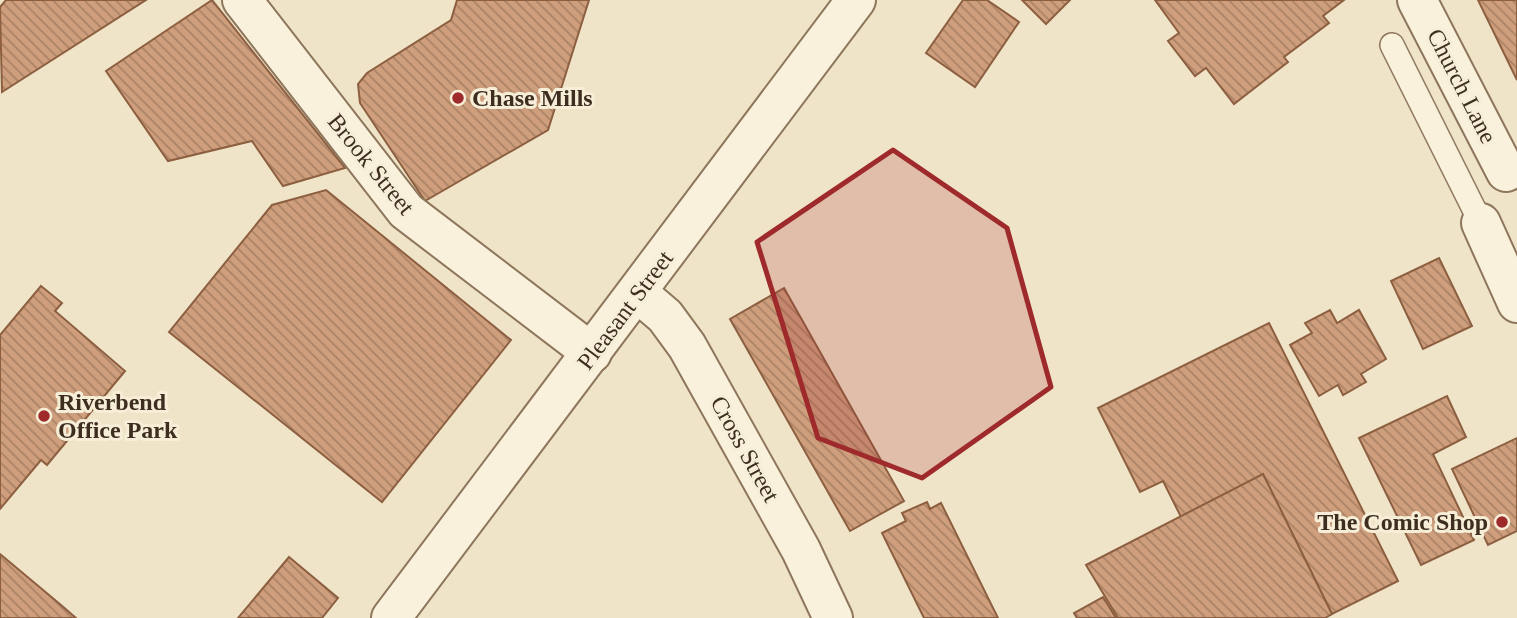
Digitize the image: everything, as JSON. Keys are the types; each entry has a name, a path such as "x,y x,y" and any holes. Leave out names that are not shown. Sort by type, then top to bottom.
{"street":[{"name":"Brook Street","path":"242,0 406,211 592,353"},
{"name":"Pleasant Street","path":"391,618 856,0"},
{"name":"Church Lane","path":"1417,0 1506,172"},
{"path":"1480,223 1517,303"},
{"name":"Cross Street","path":"638,293 669,320 687,346 795,538 833,618"}],"lane":[{"path":"1392,45 1480,223"}],"highlighted area":[{"path":"893,150 1007,228 1051,387 922,478 818,438 757,242"}],"building":[{"path":"6,0 146,0 2,92 0,7"},
{"path":"212,0 345,168 283,186 252,141 168,161 106,71"},
{"name":"Chase Mills","path":"457,0 589,0 548,130 425,201 360,103 358,84 367,73 451,20"},
{"path":"963,0 987,0 1019,22 975,87 926,53"},
{"path":"1022,0 1070,0 1046,24"},
{"path":"1155,0 1344,0 1323,16 1329,23 1284,57 1288,62 1234,104 1206,68 1195,76 1168,41 1179,33"},
{"path":"1478,0 1517,0 1517,80"},
{"path":"326,190 511,340 382,502 169,332 272,205"},
{"path":"1439,258 1472,326 1423,349 1391,281"},
{"name":"Riverbend Office Park","path":"41,286 62,303 55,311 125,371 47,465 41,460 0,509 0,335"},
{"path":"784,288 904,501 850,531 730,319"},
{"path":"1330,310 1337,323 1359,310 1386,359 1361,374 1366,382 1343,395 1338,385 1319,396 1290,345 1312,333 1305,323"},
{"path":"1269,323 1398,581 1332,614 1263,474 1181,517 1163,481 1140,492 1098,408"},
{"path":"1447,396 1466,437 1433,454 1474,540 1421,565 1359,438"},
{"path":"1517,438 1517,531 1488,545 1452,469"},
{"path":"1263,474 1332,614 1325,618 1118,618 1086,565"},
{"path":"927,502 930,509 941,503 998,618 924,618 882,533 906,521 902,513"},
{"path":"0,554 61,605 76,618 0,618"},
{"path":"289,557 338,598 322,618 238,618"},
{"path":"1103,597 1116,618 1077,618 1074,613"}],"place":[{"name":"Chase Mills","path":"458,98"},
{"name":"Riverbend Office Park","path":"44,416"},
{"name":"The Comic Shop","path":"1502,522"}]}
